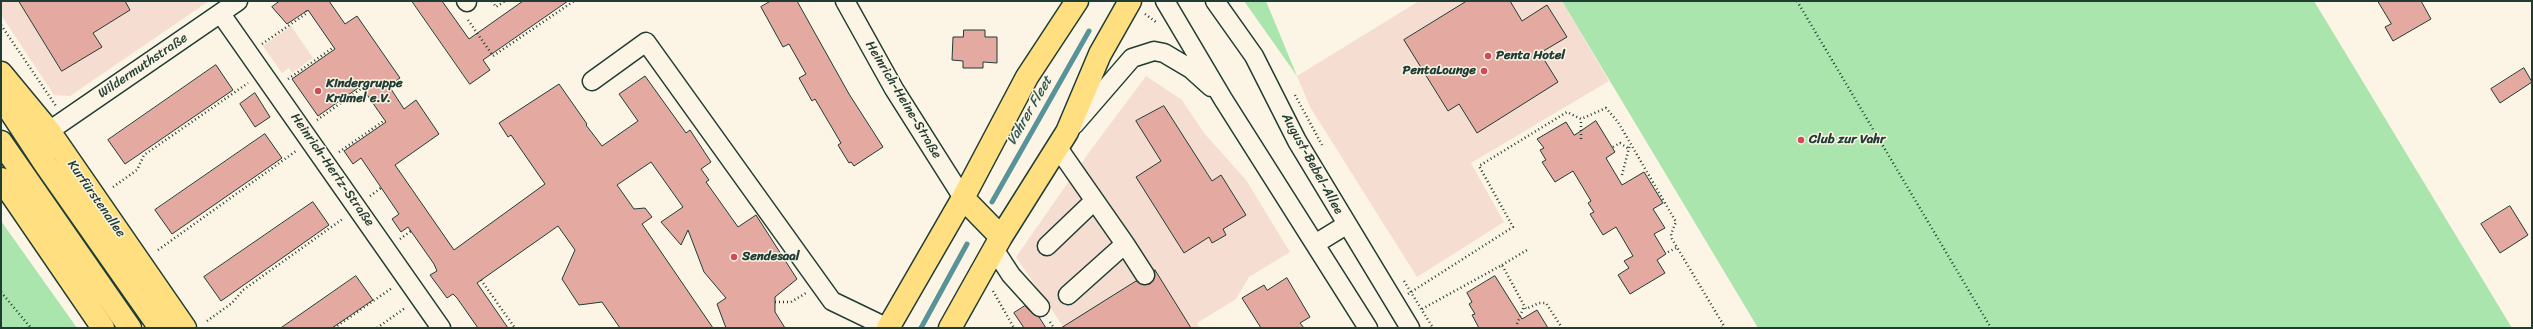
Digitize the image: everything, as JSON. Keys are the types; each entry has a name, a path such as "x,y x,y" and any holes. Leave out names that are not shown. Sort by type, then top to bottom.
{"main road":[{"path":"888,328 963,198 1026,77 1077,1"},
{"path":"952,327 998,243 1062,140 1100,54 1130,1"},
{"name":"Kurfürstenallee","path":"1,73 57,125 185,328"},
{"name":"Kurfürstenallee","path":"1,97 45,164 160,328"},
{"path":"1,142 130,328"},
{"path":"1,179 103,328"},
{"path":"963,198 998,243"}],"street":[{"name":"Wildermuthstraße","path":"57,125 238,1"},
{"name":"Heinrich-Heine-Straße","path":"845,1 894,89 963,198"},
{"path":"1165,1 1223,99 1368,328"},
{"name":"August-Bebel-Allee","path":"1215,1 1254,56 1297,141 1346,225 1407,324"},
{"name":"Heinrich-Hertz-Straße","path":"221,14 250,52 441,328"},
{"path":"592,81 646,42 832,301 888,328"},
{"path":"1145,275 1094,201 1062,140 1132,58 1154,51 1164,53 1191,69 1223,99"},
{"path":"1048,246 1094,201"},
{"path":"1315,244 1346,225"},
{"path":"998,243 1011,275 1040,307"},
{"path":"1068,295 1125,244"}],"path":[{"path":"492,1 496,7 505,1"},
{"path":"466,6 493,56 574,1"},
{"path":"1130,1 1160,25"},
{"path":"1798,1 1992,328"},
{"path":"250,52 307,13 306,11"},
{"path":"1,25 57,125"},
{"path":"275,88 334,47"},
{"path":"113,187 137,170 144,155 264,72"},
{"path":"158,250 308,135 362,88"},
{"path":"1294,92 1325,150"},
{"path":"1581,119 1606,108 1618,122 1676,222 1671,234 1676,248 1724,326 1722,328"},
{"path":"1394,302 1513,227 1479,166 1567,112 1581,119"},
{"path":"1581,119 1581,139"},
{"path":"326,162 385,120"},
{"path":"1612,148 1620,143 1628,149"},
{"path":"1622,175 1630,143"},
{"path":"207,321 232,303 243,290 359,208"},
{"path":"1668,252 1676,248"},
{"path":"1407,324 1422,309 1527,250"},
{"path":"1502,265 1526,310 1539,303 1546,303 1562,328"},
{"path":"979,276 990,286 1014,328"},
{"path":"334,328 407,277"},
{"path":"1403,279 1434,328"},
{"path":"481,280 515,328"},
{"path":"775,302 792,302 819,284"},
{"path":"1,292 31,328"},
{"path":"377,328 420,297"},
{"path":"1517,324 1524,305"}],"shaded area":[{"path":"1,1 209,1 70,96 54,95 1,15"},
{"path":"1419,1 1562,1 1609,81 1471,163 1504,222 1417,277 1310,107 1297,76"},
{"name":"Kindergruppe Krümel e.V.","path":"291,26 313,58 292,73 289,68 282,73 263,46"},
{"path":"1146,76 1182,100 1204,133 1246,180 1290,252 1249,277 1236,299 1197,323 1200,328 1064,328 1016,257 1090,151"}],"green space":[{"path":"1244,1 1266,1 1297,76"},
{"path":"1562,1 2314,1 2512,328 1758,328"},
{"path":"1,221 77,328 1,328"}],"building":[{"path":"19,1 125,1 130,10 93,33 102,47 62,71"},
{"path":"280,1 329,1 345,24 357,16 400,78 389,86 404,109 416,100 439,134 395,165 454,250 545,184 511,135 508,137 499,123 559,84 602,146 638,121 619,94 645,76 686,133 690,130 711,162 701,169 709,180 706,182 738,227 756,215 797,279 775,297 775,312 785,328 726,328 717,304 726,298 704,272 688,230 681,245 661,222 683,207 651,162 617,185 634,209 645,208 652,217 642,224 713,328 620,328 602,302 579,305 562,279 575,250 558,226 477,283 508,328 478,328 457,298 453,294 447,298 430,275 437,271 434,264 408,227 401,232 392,219 399,214 361,158 353,164 344,151 386,122 361,86 318,116 292,79 335,49 308,10 287,24 272,7"},
{"path":"412,1 442,1 469,39 523,1 568,1 483,60 490,70 470,84"},
{"path":"771,1 797,1 849,94 883,147 854,166 851,162 849,163 838,145 841,143 815,99 812,101 799,78 806,74 789,44 783,47 761,7"},
{"path":"1467,1 1510,1 1522,21 1547,5 1567,37 1540,53 1558,82 1477,133 1459,104 1448,111 1404,40"},
{"path":"2378,1 2421,1 2431,19 2393,41 2385,27 2391,24"},
{"path":"964,30 985,30 985,37 997,37 997,63 983,62 983,68 963,68 963,61 952,60 953,37 963,37"},
{"path":"216,65 233,90 125,164 108,140"},
{"path":"2524,68 2532,82 2500,103 2491,89"},
{"path":"255,93 270,117 255,127 240,104"},
{"path":"1164,106 1212,181 1221,175 1246,215 1223,229 1226,235 1212,243 1209,237 1184,253 1136,177 1161,161 1136,121"},
{"path":"1596,121 1615,152 1606,158 1622,185 1644,172 1663,203 1653,209 1665,228 1654,234 1666,254 1657,260 1665,273 1630,294 1618,275 1629,268 1624,261 1633,256 1616,227 1603,235 1590,214 1594,212 1588,203 1591,201 1573,171 1555,182 1542,162 1546,160 1540,150 1544,148 1537,139 1566,122 1574,135"},
{"path":"265,134 282,158 172,234 155,210"},
{"path":"313,202 329,225 221,301 204,277"},
{"path":"2510,206 2528,235 2500,253 2481,224"},
{"path":"1155,270 1191,328 1061,328 1136,281 1141,284 1150,284 1154,279"},
{"path":"356,276 373,300 332,328 281,328"},
{"path":"1495,276 1522,319 1537,310 1548,328 1479,328 1472,315 1475,314 1469,304 1472,302 1467,293"},
{"path":"1287,278 1310,317 1300,323 1304,328 1261,328 1242,298 1264,285 1267,290"},
{"path":"1025,306 1033,314 1039,317 1046,328 1024,328 1014,313"}],"waterway":[{"name":"Vahrer Fleet","path":"992,202 1089,31"},
{"name":"Vahrer Fleet","path":"921,328 967,244"}],"place":[{"name":"Penta Hotel","path":"1488,56"},
{"name":"PentaLounge","path":"1484,71"},
{"name":"Kindergruppe Krümel e.V.","path":"318,91"},
{"name":"Club zur Vahr","path":"1801,140"},
{"name":"Sendesaal","path":"734,257"}]}
